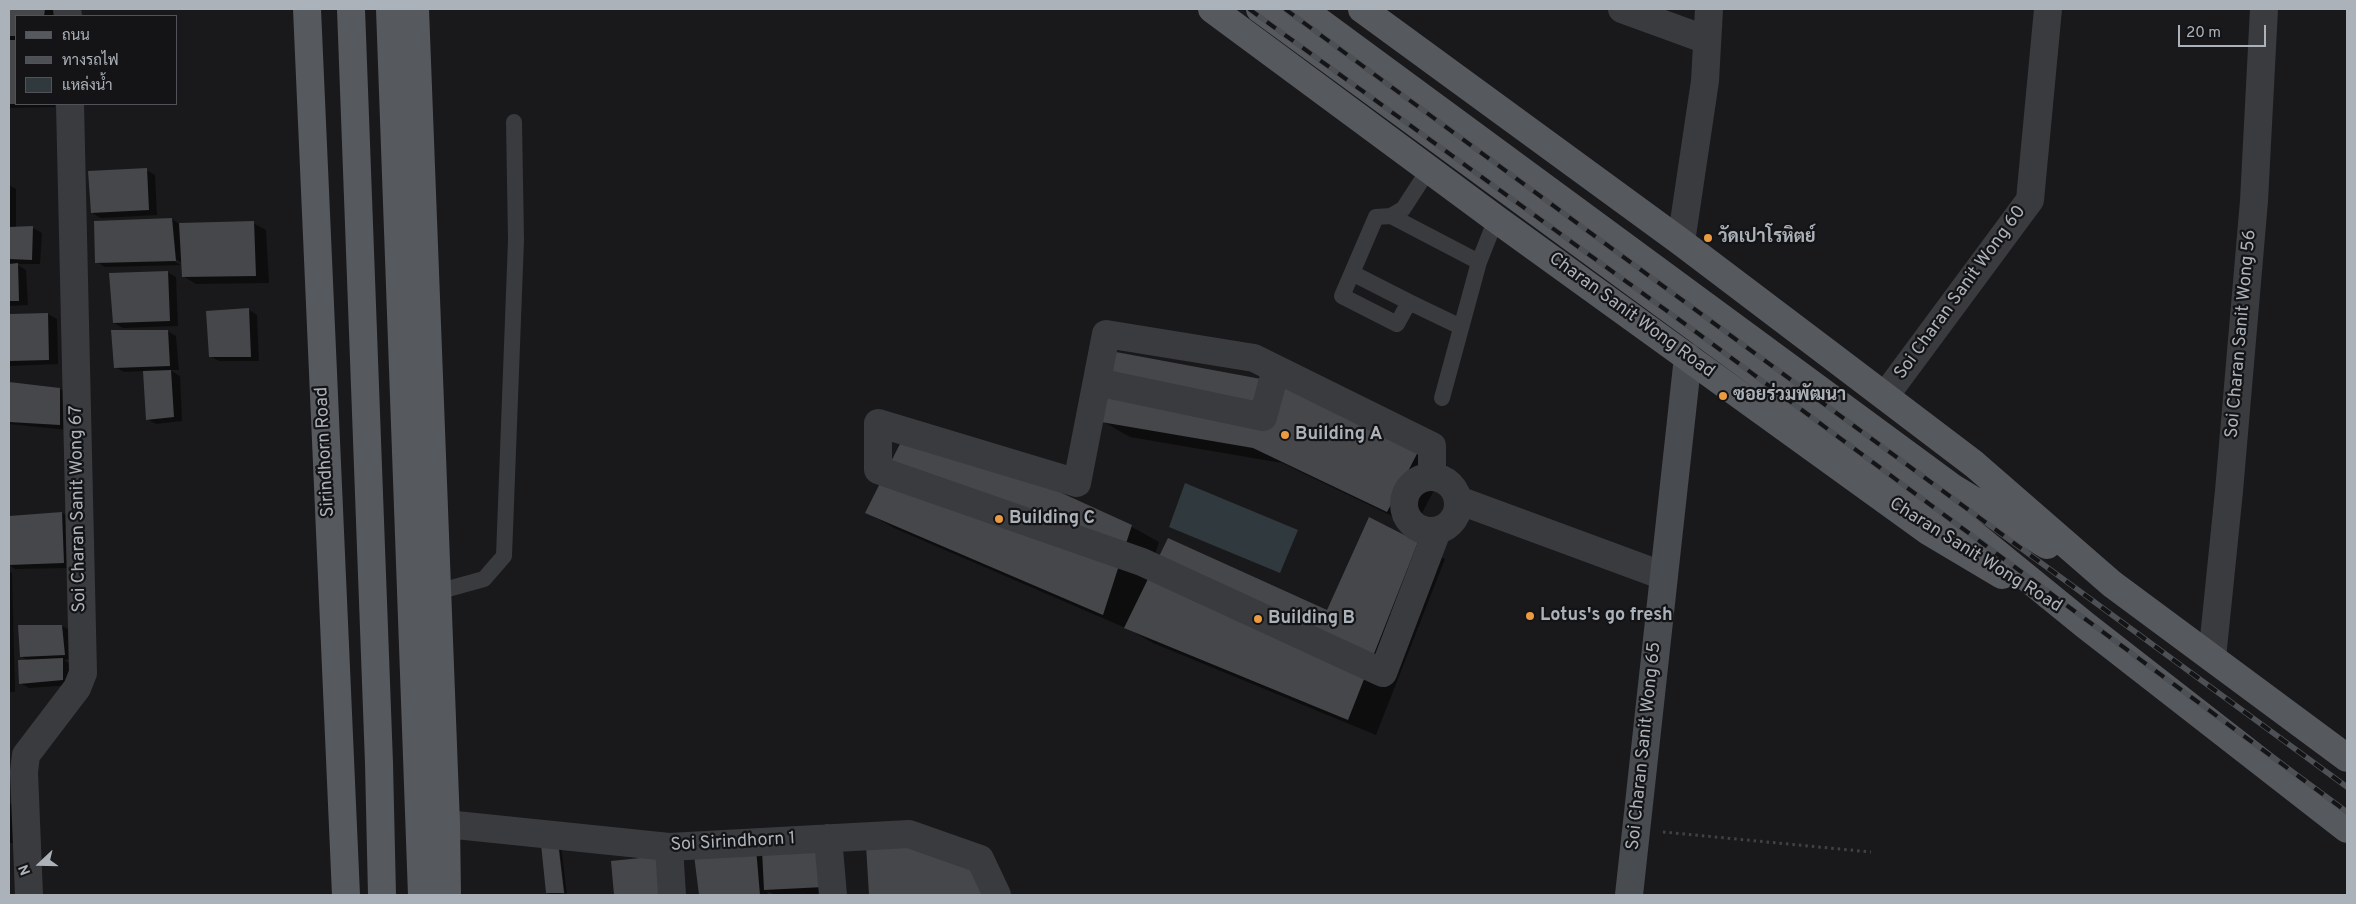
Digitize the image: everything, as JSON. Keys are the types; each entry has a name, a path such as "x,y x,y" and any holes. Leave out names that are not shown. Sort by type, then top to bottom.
{"main road":[{"name":"Sirindhorn Road","path":"307,9 346,895"},
{"path":"351,9 379,762 382,895"},
{"path":"390,9 422,895"},
{"path":"415,9 446,824 447,895"},
{"name":"Charan Sanit Wong Road","path":"1212,9 1496,219 1928,531 2084,625"},
{"name":"Charan Sanit Wong Road","path":"1260,9 1940,507 2084,625 2347,830"},
{"path":"1302,9 1953,488 2112,584"},
{"path":"1362,9 1681,242 1885,396 1974,464 2112,584 2347,758"}],"street":[{"path":"1622,9 1707,40"},
{"path":"1681,242 1705,81 1709,9"},
{"name":"Soi Charan Sanit Wong 60","path":"1885,396 2030,200 2048,9"},
{"name":"Soi Charan Sanit Wong 56","path":"2212,658 2229,491 2253,211 2264,9"},
{"name":"Soi Charan Sanit Wong 67","path":"22,888 26,755 77,688 83,673 70,105"},
{"path":"1432,477 1432,446 1254,358 1106,334 1077,483 878,423 878,470 1142,562 1383,673 1437,531"},
{"name":"Soi Charan Sanit Wong 65","path":"1629,895 1688,357"},
{"path":"1097,382 1263,417 1276,369"},
{"path":"1432,477 1449,484 1455,491 1458,500 1456,516 1451,523 1437,531 1429,532 1413,524 1404,507 1405,498 1414,483 1432,477"},
{"path":"1458,500 1664,576"},
{"name":"Soi Sirindhorn 1","path":"446,824 669,847 909,834 980,859 1003,894"},
{"path":"828,838 833,895"},
{"path":"669,847 672,895"}],"lane":[{"path":"437,592 484,579 504,556 516,240 514,122"},
{"path":"1409,302 1396,324 1342,296 1376,217 1391,216 1403,209 1429,169"},
{"path":"1391,216 1479,262"},
{"path":"1442,398 1479,262 1496,219"},
{"path":"1352,273 1461,327"}],"path":[{"path":"1635,830 1871,852"}],"water":[{"path":"1185,483 1298,530 1280,573 1169,527"}],"building":[{"path":"9,9 45,9 44,15 15,15 15,36 9,36"},
{"path":"9,40 15,40 15,104 9,104"},
{"path":"147,168 149,210 91,213 88,171"},
{"path":"172,218 176,261 95,263 94,221"},
{"path":"254,221 256,276 182,277 179,223"},
{"path":"33,226 32,260 9,259 9,227"},
{"path":"18,263 19,301 9,301 9,264"},
{"path":"168,271 170,321 113,323 109,273"},
{"path":"249,308 251,357 209,357 206,311"},
{"path":"48,313 49,360 9,361 9,314"},
{"path":"111,330 168,330 170,366 114,368"},
{"name":"Building A","path":"1116,352 1288,384 1420,448 1387,512 1253,448 1101,422"},
{"path":"171,370 174,417 146,420 143,371"},
{"path":"9,382 60,388 60,425 9,422"},
{"name":"Building C","path":"910,424 1132,525 1103,615 865,513"},
{"path":"62,512 64,563 9,565 9,516"},
{"name":"Building B","path":"1369,517 1418,542 1348,720 1124,628 1168,538 1327,610"},
{"path":"18,625 62,625 65,655 20,657"},
{"path":"63,658 63,680 19,684 18,660"},
{"path":"558,842 564,893 546,893 541,844"},
{"path":"933,842 980,859 986,895 869,895 866,845"},
{"path":"821,846 824,887 764,890 762,850"},
{"path":"756,848 760,895 699,895 694,855"},
{"path":"660,856 662,895 614,895 611,861"}],"railway":[{"path":"1249,9 1692,329 2347,812"},
{"path":"1285,9 2347,787"}],"place":[{"name":"วัดเปาโรหิตย์","path":"1708,238"},
{"name":"ซอยร่วมพัฒนา","path":"1723,396"},
{"name":"Building A","path":"1285,435"},
{"name":"Building C","path":"999,519"},
{"name":"Lotus's go fresh","path":"1530,616"},
{"name":"Building B","path":"1258,619"}]}
